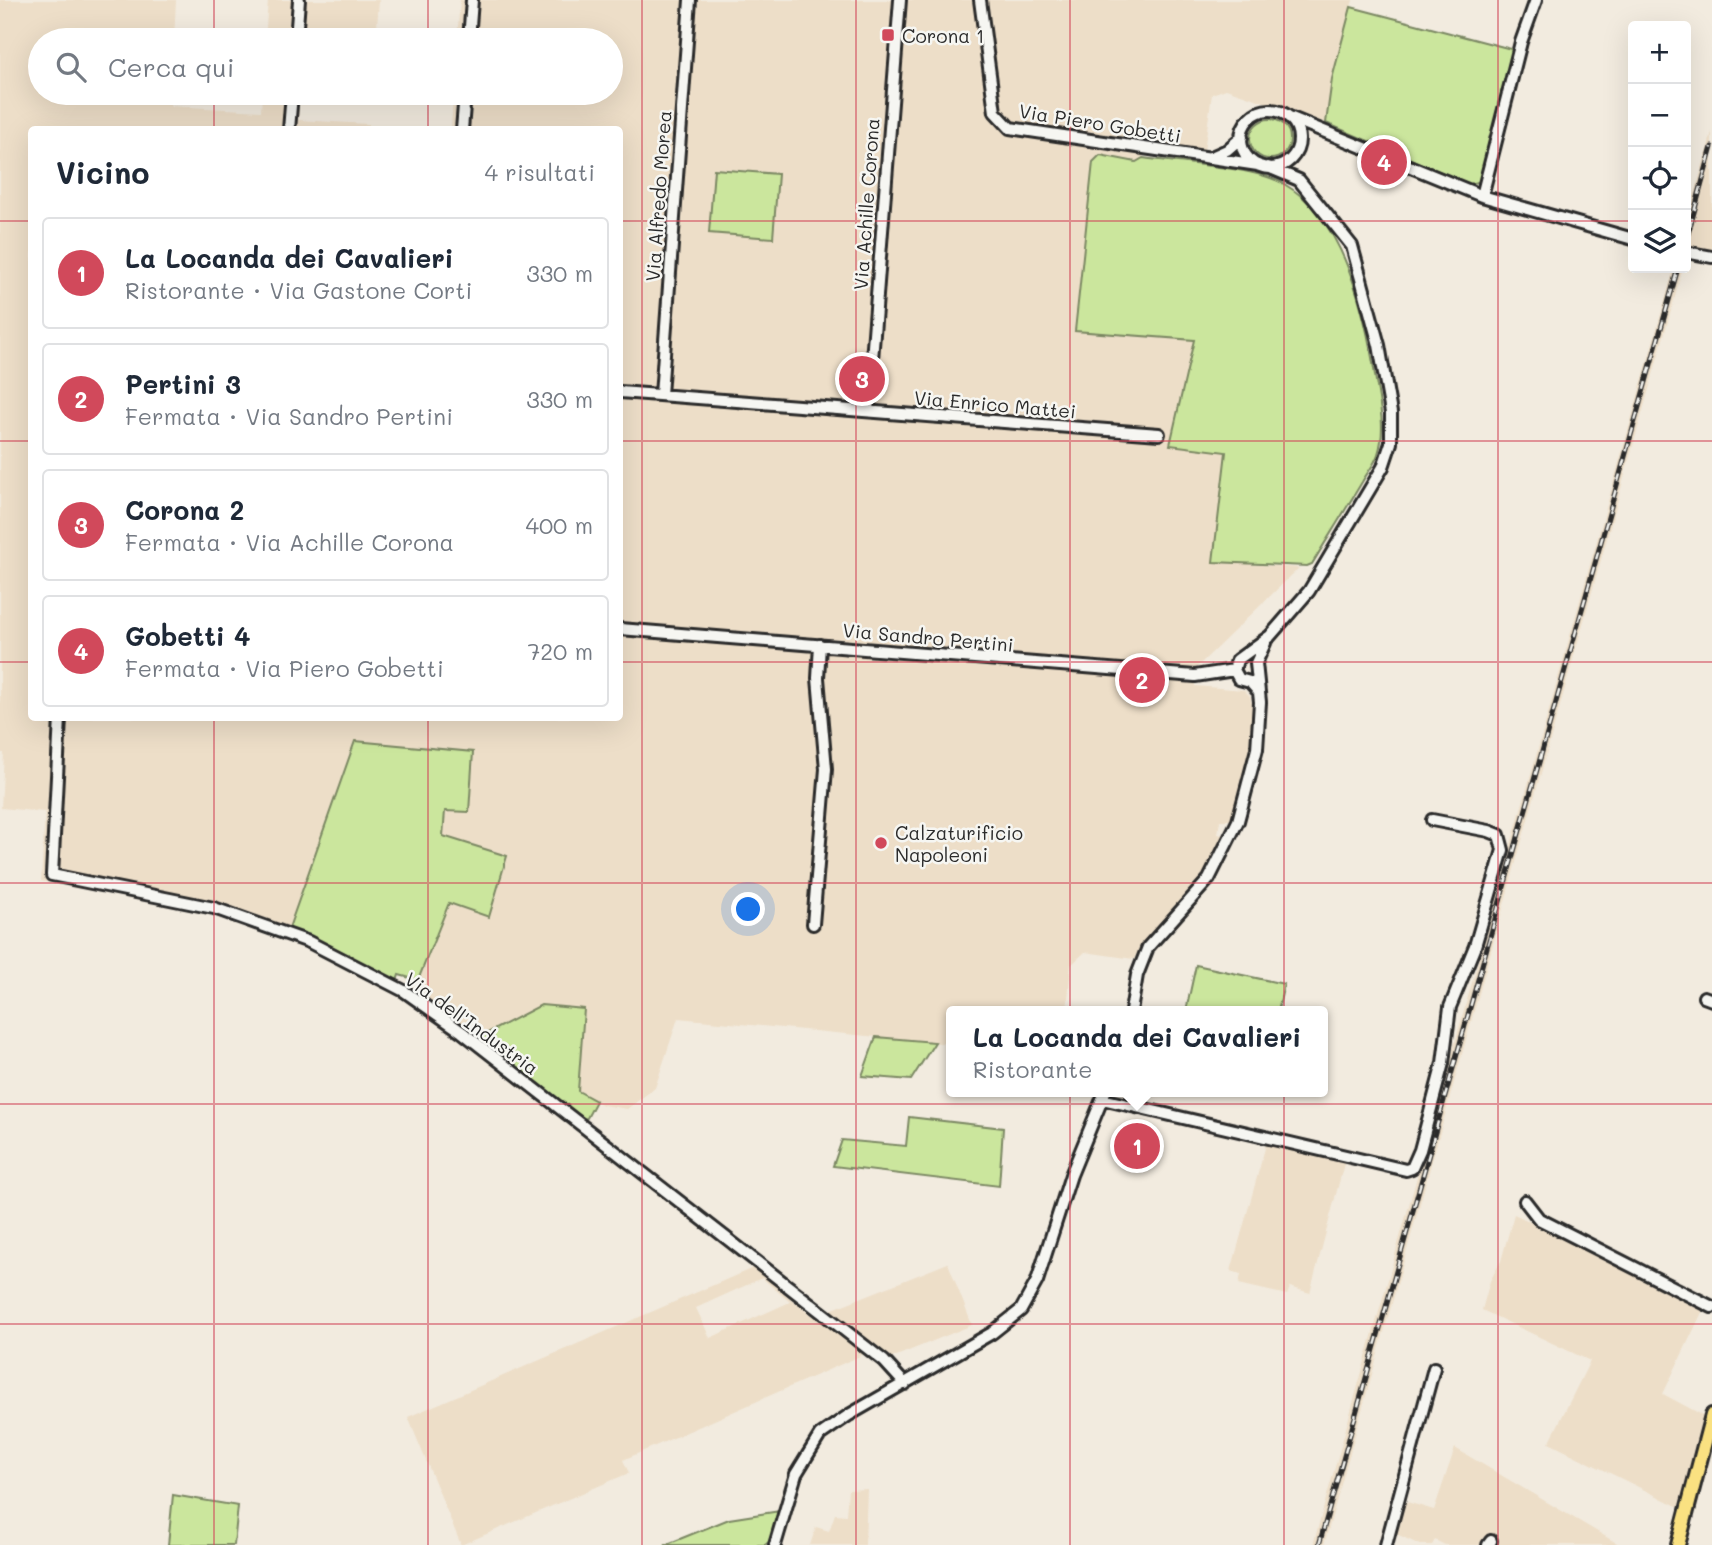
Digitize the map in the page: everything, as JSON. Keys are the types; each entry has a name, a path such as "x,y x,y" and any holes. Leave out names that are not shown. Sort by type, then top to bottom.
{"main road":[{"path":"1678,1545 1712,1415"}],"street":[{"path":"297,28 299,0"},
{"path":"469,28 472,0"},
{"name":"Via Alfredo Morea","path":"662,395 690,0"},
{"name":"Via Achille Corona","path":"868,411 900,0"},
{"path":"972,0 984,25"},
{"name":"Via Piero Gobetti","path":"980,0 995,112 1010,128 1263,166 1299,180"},
{"path":"1482,196 1521,41 1535,0"},
{"path":"289,126 291,105"},
{"path":"462,126 464,105"},
{"path":"1327,130 1312,133 1283,164 1263,166 1244,150 1242,137 1246,124 1256,114 1270,110 1327,130 1482,196 1628,238"},
{"path":"1252,673 1236,677 1234,670 1237,660 1270,636 1320,574 1383,467 1391,443 1391,413 1379,345 1354,252 1299,180 1296,150 1298,133 1289,117"},
{"path":"1209,158 1227,150 1242,137"},
{"path":"1691,253 1712,257"},
{"name":"Via Enrico Mattei","path":"623,392 1159,434"},
{"name":"Via Sandro Pertini","path":"623,629 1195,676 1234,670"},
{"path":"1252,673 1270,636"},
{"path":"813,923 826,769 818,678 820,645"},
{"path":"1132,1006 1137,975 1148,947 1209,878 1238,821 1256,749 1258,692 1244,657"},
{"name":"Via dell'Industria","path":"60,721 52,875 174,898 255,921 309,942 404,992 462,1032 884,1361 905,1384"},
{"path":"1111,1097 1406,1170 1416,1162 1443,1063 1450,1007 1475,946 1503,850 1503,841 1489,831 1432,820"},
{"path":"775,1545 796,1474 810,1447 831,1426 1007,1323 1031,1295 1071,1175 1102,1097"},
{"path":"1525,1201 1539,1219 1712,1307"},
{"path":"1385,1545 1434,1368"}],"shaded area":[{"path":"0,0 176,0 175,28 28,28 28,105 170,105 261,111 261,105 299,105 298,120 369,124 28,126 28,721 623,721 623,126 451,126 452,105 623,105 623,28 458,28 460,0 1353,0 1332,79 1326,123 1226,89 1212,94 1204,151 1145,143 1143,158 1136,162 1101,155 1195,340 1170,444 1226,452 1213,561 1299,568 1197,667 1195,686 1244,690 1250,696 1254,712 1251,751 1232,820 1220,820 1218,834 1227,836 1207,872 1142,944 1134,959 1085,952 1071,965 1067,1006 946,1006 946,1044 678,1018 655,1088 627,1109 603,1105 478,1038 413,993 449,902 507,856 443,837 444,811 469,811 355,741 285,939 215,914 174,904 41,881 45,812 1,808 4,753 0,753"},
{"path":"268,0 379,0 377,28 266,28"},
{"path":"1712,132 1712,250 1691,246 1691,207"},
{"path":"1673,273 1682,273 1324,1545 1313,1545"},
{"path":"1267,1141 1345,1160 1310,1293 1290,1287 1287,1295 1239,1284 1241,1274 1231,1271"},
{"path":"1514,1214 1533,1223 1539,1219 1706,1304 1663,1394 1706,1417 1681,1508 1549,1443 1590,1361 1482,1310 1490,1281 1501,1261"},
{"path":"948,1263 972,1325 889,1359 876,1349 623,1460 629,1473 461,1545 408,1417 753,1268 813,1317","holes":["762,1278 790,1302 710,1338 696,1308"]},
{"path":"1455,1448 1620,1545 1498,1545 1491,1541 1488,1545 1445,1545 1435,1540 1432,1545 1420,1545 1388,1530 1397,1499 1434,1510"},
{"path":"867,1489 865,1545 810,1545 816,1527 829,1531 835,1514 846,1515 848,1490"}],"green space":[{"path":"1351,7 1515,50 1482,181 1470,184 1326,123 1332,79"},
{"path":"1270,119 1278,120 1284,125 1289,131 1289,147 1284,153 1278,158 1270,159 1262,158 1256,153 1251,147 1250,139 1251,131 1256,125 1262,120"},
{"path":"1100,155 1136,162 1143,158 1216,166 1271,178 1305,200 1338,245 1350,272 1366,328 1380,408 1382,436 1375,461 1312,564 1307,566 1213,562 1226,452 1170,445 1194,340 1075,331 1093,162"},
{"path":"714,169 778,174 773,238 709,233"},
{"path":"355,741 473,752 469,812 445,811 443,836 507,856 489,917 449,903 418,980 399,975 397,981 289,928"},
{"path":"1196,965 1284,984 1279,1006 1187,1006"},
{"path":"541,1005 584,1009 578,1091 596,1101 587,1118 583,1119 478,1038"},
{"path":"876,1037 935,1042 911,1080 862,1076"},
{"path":"909,1117 1003,1128 999,1186 833,1166 842,1140 906,1146"},
{"path":"173,1495 238,1506 234,1545 168,1545"},
{"path":"780,1511 770,1541 765,1545 665,1545 729,1519"}],"railway":[{"path":"1691,223 1712,147"},
{"path":"1319,1545 1677,273"}],"place":[{"name":"Corona 1","path":"888,35"},
{"name":"Gobetti 4","path":"1384,162"},
{"name":"Corona 2","path":"862,379"},
{"name":"Pertini 3","path":"1142,680"},
{"name":"Calzaturificio Napoleoni","path":"881,843"},
{"name":"La Locanda dei Cavalieri","path":"1137,1146"}]}
